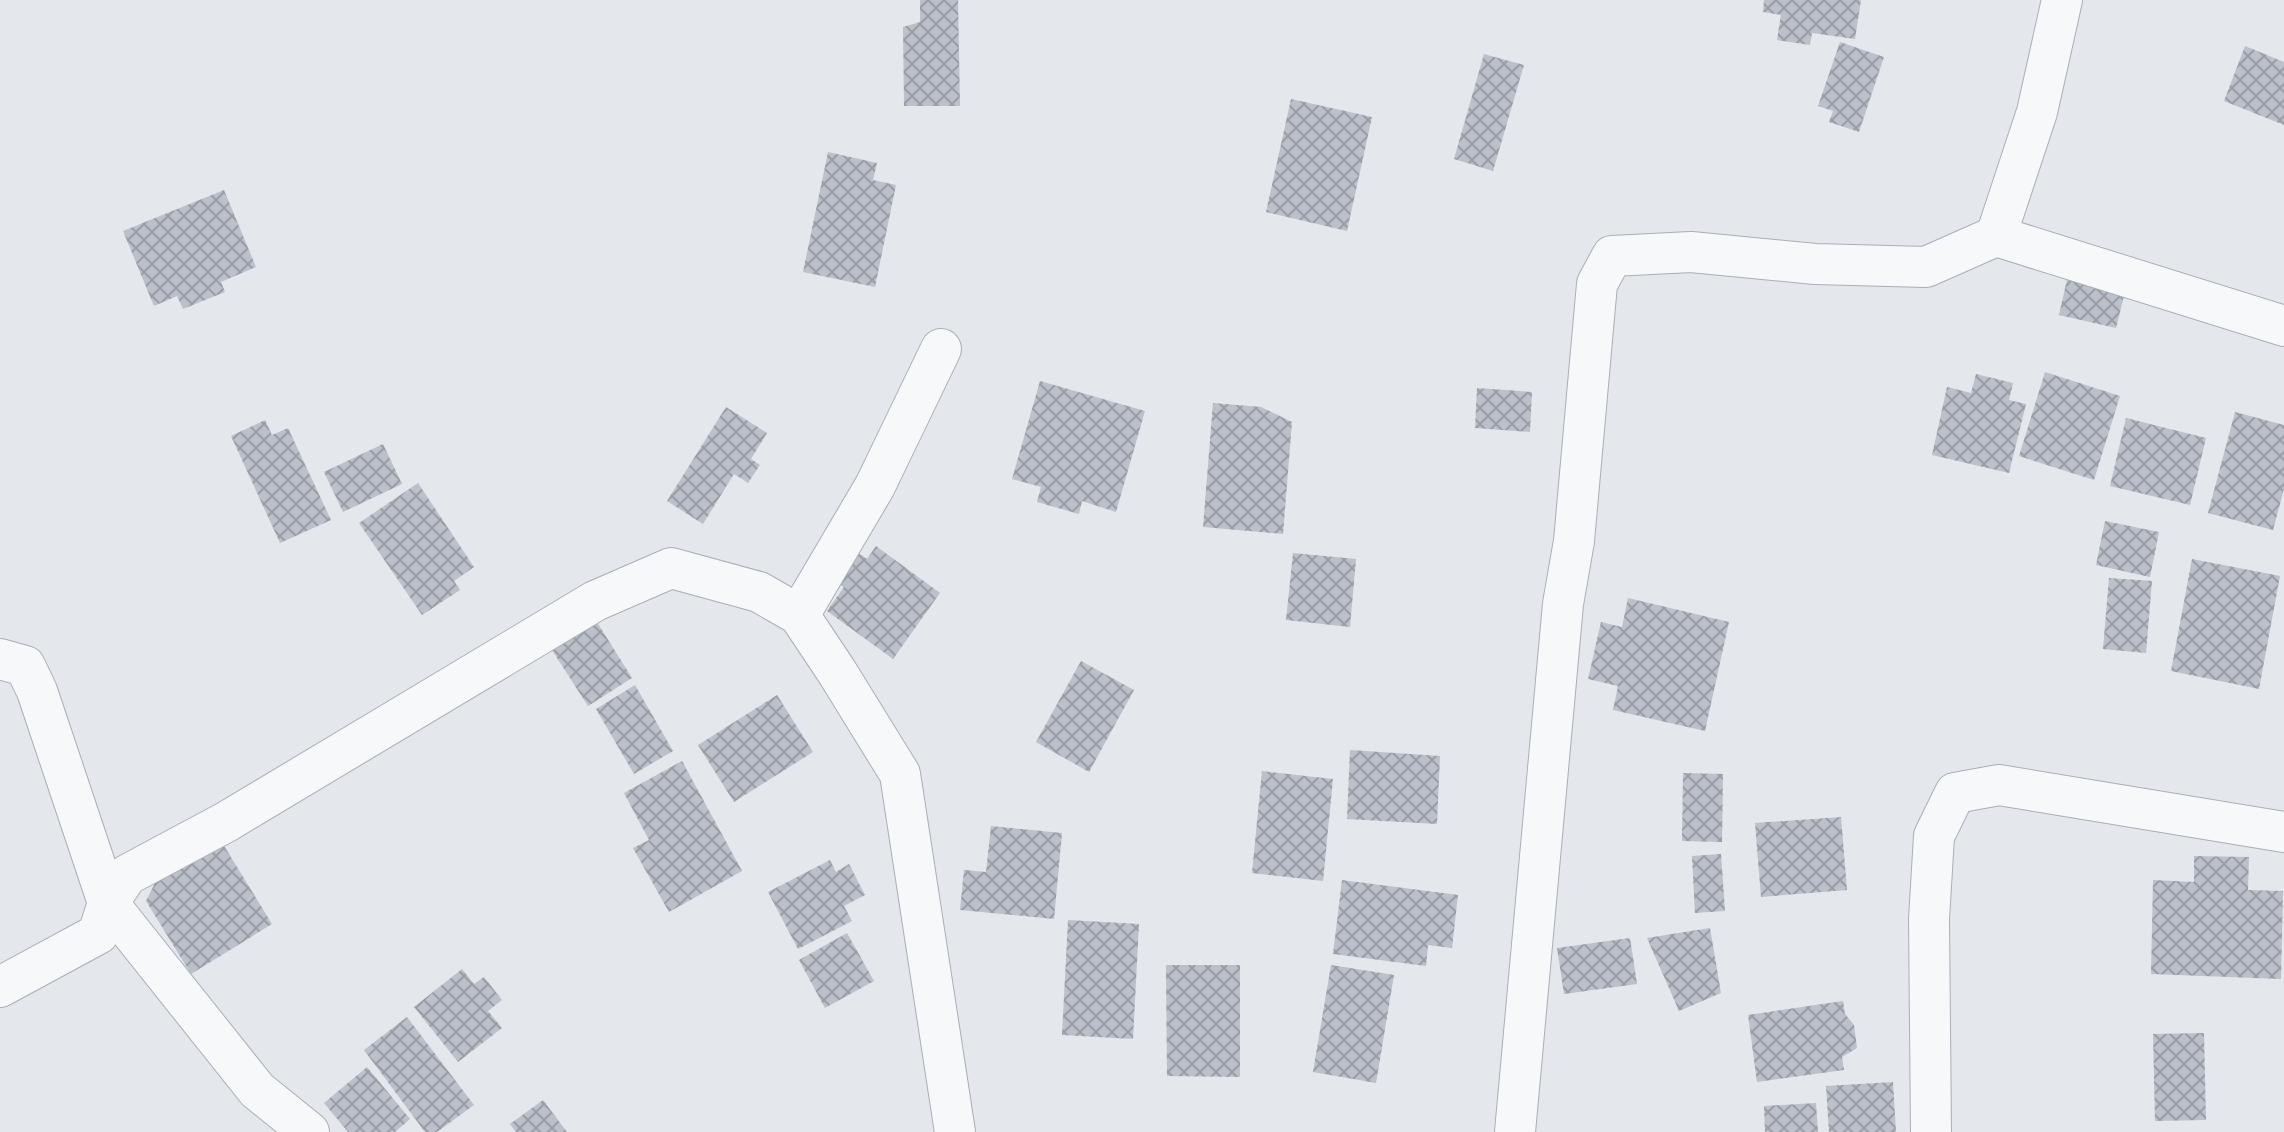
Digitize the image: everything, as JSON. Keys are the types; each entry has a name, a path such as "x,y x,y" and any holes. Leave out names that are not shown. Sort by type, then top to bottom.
{"street":[{"path":"1996,236 2037,112 2062,0"},
{"path":"1515,1132 1563,604 1574,541 1597,284 1612,256 1691,252 1815,264 1926,267 1996,236 2284,326"},
{"path":"799,615 875,486 941,349"},
{"path":"0,987 98,934 108,903 127,875 226,822 595,601 671,568 759,592 799,615 900,774 955,1132"},
{"path":"0,659 25,666 37,691 108,903 257,1090 309,1132"},
{"path":"1931,1132 1929,919 1934,836 1955,793 1999,785 2284,832"}],"building":[{"path":"920,0 958,0 960,106 904,106 903,27 920,22"},
{"path":"1764,0 1861,0 1855,39 1812,33 1810,45 1777,40 1781,15 1763,12"},
{"path":"1840,42 1884,57 1859,132 1829,122 1833,111 1818,106"},
{"path":"2245,46 2284,62 2284,125 2224,101"},
{"path":"1484,54 1524,65 1493,171 1454,159"},
{"path":"1291,99 1372,117 1347,231 1266,212"},
{"path":"828,152 877,163 873,180 896,185 875,287 803,272"},
{"path":"224,190 256,267 221,282 225,292 183,309 177,296 154,306 123,231"},
{"path":"2068,275 2126,288 2116,328 2059,315"},
{"path":"2045,372 2120,396 2094,480 2019,456"},
{"path":"1976,374 2013,383 2009,400 2026,404 2009,473 1932,455 1947,387 1971,393"},
{"path":"1040,381 1145,411 1116,512 1082,501 1079,514 1037,502 1041,487 1012,479"},
{"path":"1477,388 1532,392 1530,432 1475,428"},
{"path":"1213,403 1261,407 1292,422 1283,534 1203,527"},
{"path":"726,407 767,433 751,459 760,465 748,483 734,474 703,524 667,501"},
{"path":"2235,412 2284,425 2284,489 2273,530 2208,513"},
{"path":"2126,418 2206,438 2190,505 2110,486"},
{"path":"265,420 272,435 288,428 331,520 280,543 231,436"},
{"path":"383,444 402,484 343,512 324,472"},
{"path":"418,483 474,567 454,581 460,590 422,615 359,523"},
{"path":"2105,521 2159,532 2150,577 2096,565"},
{"path":"876,546 940,593 893,659 827,611 844,587 833,579 854,550 867,559"},
{"path":"1293,553 1356,559 1350,627 1286,620"},
{"path":"2192,559 2280,576 2259,689 2171,671"},
{"path":"2109,578 2152,581 2146,653 2103,649"},
{"path":"1628,598 1729,622 1705,731 1613,710 1618,686 1588,679 1601,622 1622,627"},
{"path":"595,619 632,678 588,706 550,647"},
{"path":"1081,661 1134,690 1089,772 1036,742"},
{"path":"635,685 673,751 634,774 596,709"},
{"path":"777,695 813,752 734,802 698,745"},
{"path":"1350,750 1440,756 1437,824 1347,819"},
{"path":"682,761 742,871 669,912 633,848 649,840 624,793"},
{"path":"1262,771 1333,779 1323,881 1252,873"},
{"path":"1683,773 1723,774 1722,842 1682,841"},
{"path":"1841,817 1847,890 1761,897 1755,823"},
{"path":"991,826 1062,833 1054,919 960,910 964,870 986,872"},
{"path":"218,836 272,924 191,974 146,901 161,871"},
{"path":"1721,854 1725,911 1695,913 1692,856"},
{"path":"2194,856 2249,857 2248,890 2283,891 2281,979 2151,974 2153,880 2194,882"},
{"path":"830,860 836,872 849,864 865,895 844,906 852,921 798,949 768,892"},
{"path":"1342,880 1458,895 1452,948 1428,945 1426,966 1333,954"},
{"path":"1068,920 1139,924 1133,1039 1062,1035"},
{"path":"1710,928 1721,993 1679,1011 1647,938"},
{"path":"847,933 874,981 825,1008 799,960"},
{"path":"1630,938 1637,984 1564,994 1557,948"},
{"path":"1166,965 1240,965 1240,1077 1167,1076"},
{"path":"1331,965 1394,975 1376,1083 1313,1072"},
{"path":"462,969 474,984 484,977 502,1000 488,1011 502,1028 458,1062 414,1007"},
{"path":"1843,1001 1845,1014 1854,1025 1857,1048 1842,1057 1844,1070 1757,1082 1748,1015"},
{"path":"407,1017 474,1105 437,1132 425,1132 364,1050"},
{"path":"2204,1033 2206,1120 2155,1121 2153,1034"},
{"path":"367,1067 410,1119 395,1132 348,1132 324,1103"},
{"path":"1893,1082 1896,1132 1829,1132 1826,1086"},
{"path":"543,1100 567,1132 516,1132 510,1124"},
{"path":"1816,1103 1818,1132 1765,1132 1764,1106"}]}
